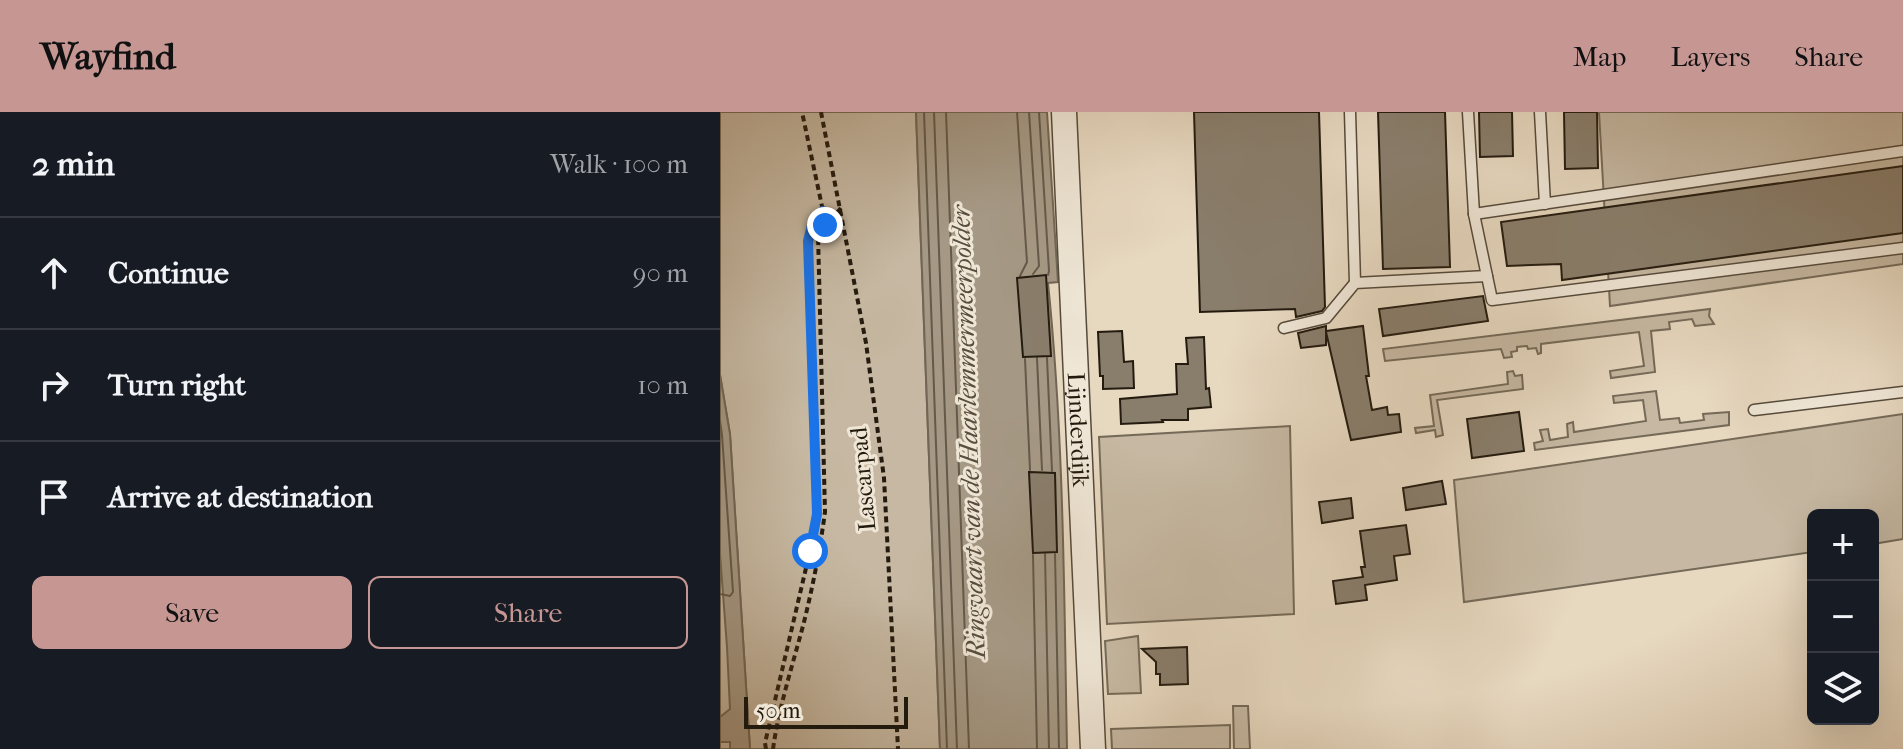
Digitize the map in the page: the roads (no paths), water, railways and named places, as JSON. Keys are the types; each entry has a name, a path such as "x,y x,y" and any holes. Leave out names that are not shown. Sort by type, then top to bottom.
{"street":[{"name":"Lijnderdijk","path":"1064,112 1093,749"}],"lane":[{"path":"1284,328 1326,318 1355,283 1350,112"},
{"path":"1468,112 1474,214 1492,300 1903,248"},
{"path":"1540,112 1545,204"},
{"path":"1474,214 1903,151"},
{"path":"1355,283 1487,276"},
{"path":"1754,410 1903,392"}],"water":[{"name":"Ringvaart van de Haarlemmermeerpolder","path":"916,112 1047,112 1058,282 1048,283 1060,458 1067,749 940,749"},
{"path":"720,375 730,434 750,749 730,749 730,742 720,742 720,717 730,709 720,554"}]}
